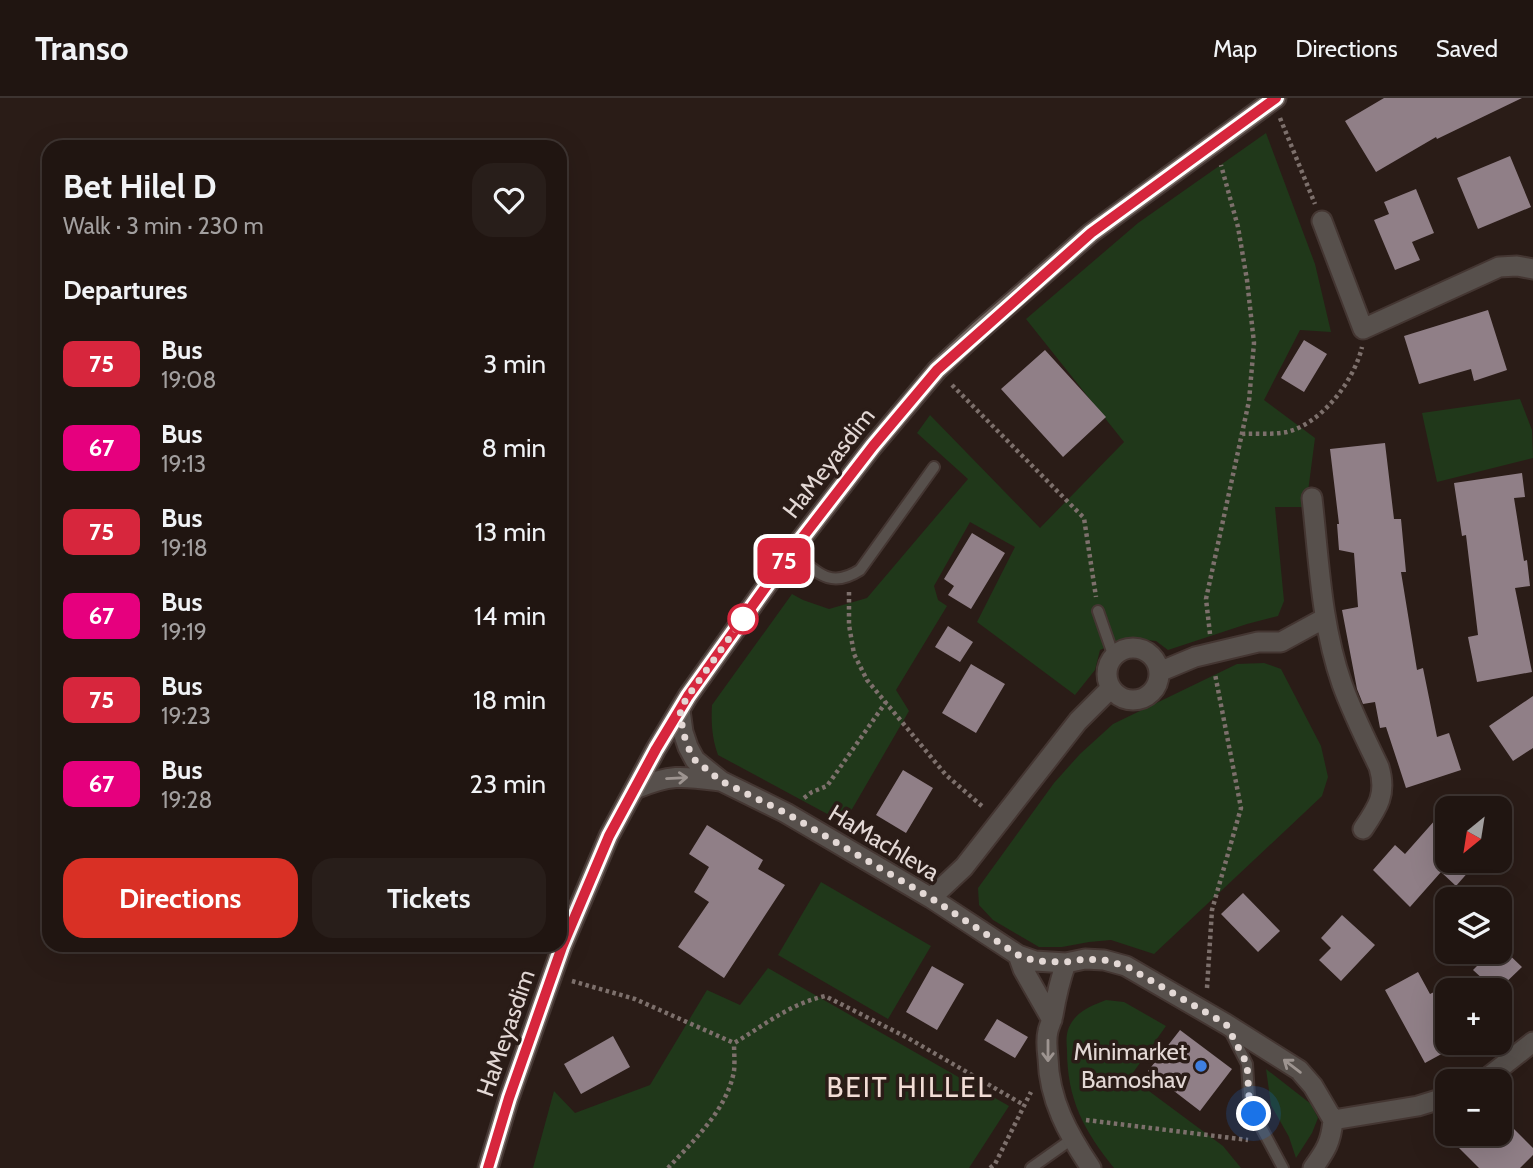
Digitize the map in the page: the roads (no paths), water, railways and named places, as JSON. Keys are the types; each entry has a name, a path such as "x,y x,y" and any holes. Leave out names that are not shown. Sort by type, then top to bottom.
{"main road":[{"name":"HaMeyasdim","path":"567,935 609,836 680,710 714,658 791,551 937,370 1091,233 1274,99"},
{"name":"HaMeyasdim","path":"488,1168 509,1098 560,952"}],"street":[{"path":"1322,221 1363,329 1499,267 1533,269"},
{"path":"1312,498 1325,618 1342,684 1383,780 1381,799 1363,829"},
{"path":"1159,672 1195,657 1258,642 1281,642 1325,618"},
{"path":"1128,649 1137,649 1152,656 1159,672 1155,688 1149,695 1133,701 1116,694 1107,680 1107,672 1114,657 1128,649"},
{"path":"931,898 964,867 1078,721 1111,688"},
{"name":"HaMachleva","path":"680,710 683,732 695,760 721,781 786,813 931,898 1018,955 1035,961 1104,960 1126,966 1299,1070 1333,1120"},
{"name":"HaMachleva","path":"635,789 659,779 673,777 721,781"},
{"path":"1018,955 1052,1020"},
{"path":"1066,962 1048,1031 1048,1063 1052,1092 1061,1117 1091,1168"},
{"path":"1499,1069 1533,1042"},
{"path":"1313,1168 1331,1138 1333,1120 1435,1101"}],"lane":[{"path":"791,551 822,575 835,579 849,577 860,569 934,467"},
{"path":"1098,611 1114,657"},
{"path":"1226,1024 1247,1064 1249,1096 1254,1114 1283,1168"},
{"path":"1031,1168 1072,1139"}],"place":[{"name":"Minimarket Bamoshav","path":"1201,1066"}],"district":[{"name":"BEIT HILLEL","path":"910,1087"}]}
